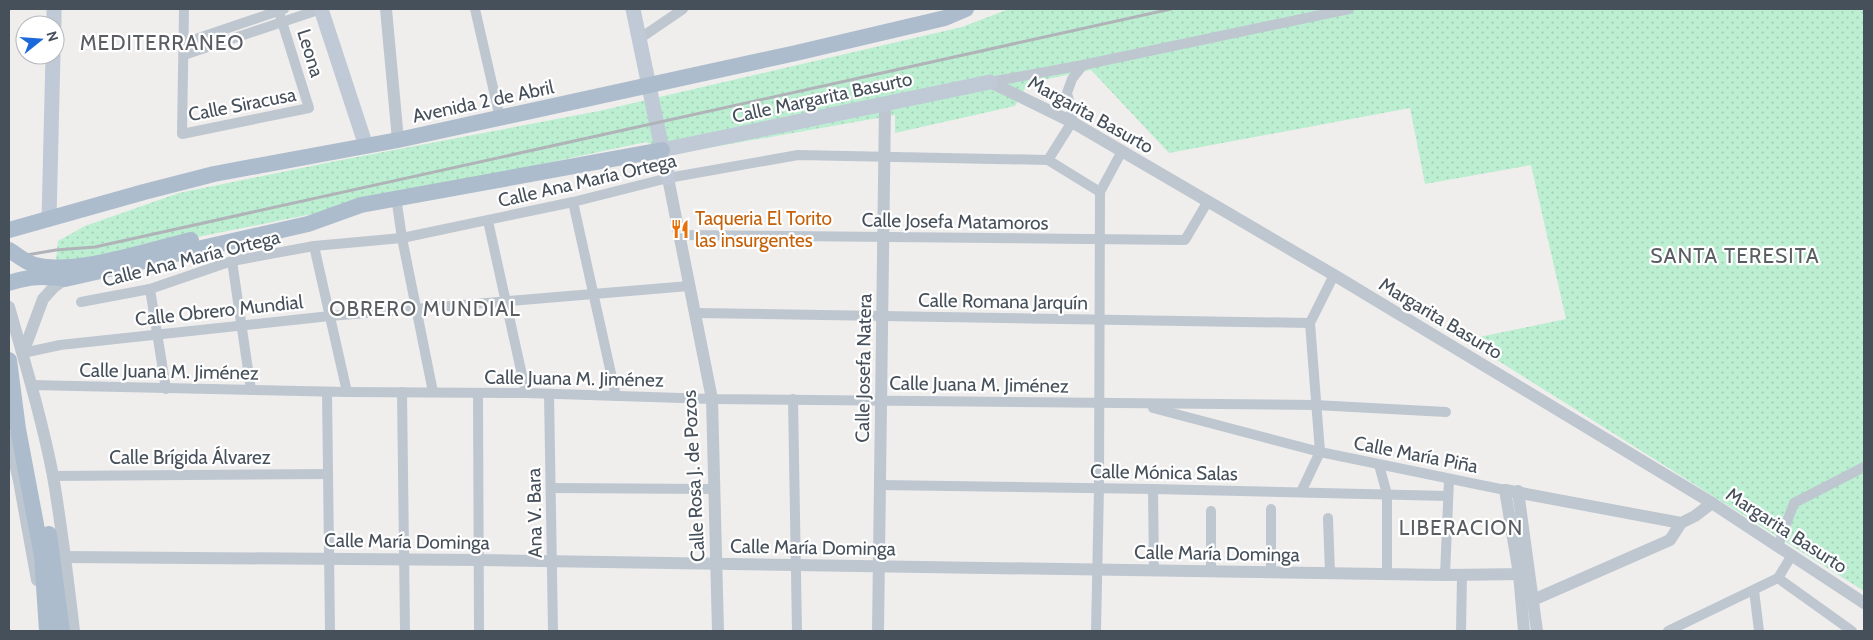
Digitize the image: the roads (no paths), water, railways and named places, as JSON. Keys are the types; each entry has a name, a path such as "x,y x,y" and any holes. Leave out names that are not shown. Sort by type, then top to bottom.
{"main road":[{"path":"321,9 366,146"},
{"name":"Calle Rosa J. de Pozos","path":"633,9 668,178"},
{"name":"Avenida 2 de Abril","path":"9,230 214,174 398,140 796,54 943,13 966,9"},
{"path":"49,219 53,65"},
{"name":"Calle Margarita Basurto","path":"662,150 990,82"},
{"path":"9,250 31,264 52,268 75,268 191,240 396,197 662,150"},
{"path":"9,283 27,277 44,276 65,279 308,224 361,205"},
{"path":"16,356 14,433 42,556 52,631"},
{"path":"22,404 40,478 53,557 52,631"}],"street":[{"path":"184,9 184,55 321,9"},
{"path":"184,43 280,9"},
{"name":"Leona","path":"280,9 309,108"},
{"path":"386,9 398,140"},
{"path":"475,9 500,118"},
{"path":"639,39 683,9"},
{"path":"990,82 1083,66 1349,9"},
{"name":"Calle Siracusa","path":"184,55 182,134 309,108"},
{"path":"1083,66 1072,79 1068,93 1072,122 1048,160 1100,192"},
{"name":"Margarita Basurto","path":"990,82 1072,122 1334,276 1712,504 1864,603"},
{"name":"Calle Josefa Natera","path":"878,631 885,104"},
{"path":"1096,631 1099,488 1100,192 1122,151"},
{"name":"Calle Ana María Ortega","path":"81,302 150,289 232,261 314,246 402,238 573,202 668,178 798,155 1048,160"},
{"name":"Calle Rosa J. de Pozos","path":"668,178 712,399 718,631"},
{"path":"396,197 402,238 433,392"},
{"name":"Calle Josefa Matamoros","path":"679,235 1185,240 1208,201"},
{"path":"573,202 616,396"},
{"path":"488,221 526,393"},
{"path":"314,246 347,392"},
{"path":"232,261 251,390"},
{"path":"1302,492 1320,452 1310,323 1334,276"},
{"path":"16,356 43,299 65,279"},
{"name":"Calle Obrero Mundial","path":"16,356 60,345 242,325 689,286"},
{"path":"150,289 166,389"},
{"path":"9,307 16,356 31,385 52,476 74,631"},
{"name":"Calle Romana Jarquín","path":"695,313 1310,323"},
{"name":"Calle Juana M. Jiménez","path":"31,385 327,392 526,393 712,399 1315,405 1446,412"},
{"path":"327,392 330,631"},
{"path":"402,392 405,631"},
{"path":"478,394 479,631"},
{"name":"Ana V. Bara","path":"549,394 553,631"},
{"path":"793,399 797,631"},
{"name":"Calle María Piña","path":"1137,404 1320,452 1505,490"},
{"path":"1379,465 1387,494 1387,574"},
{"path":"1778,546 1794,503 1864,467"},
{"name":"Calle Brígida Álvarez","path":"52,476 328,474"},
{"path":"1445,575 1449,480"},
{"name":"Calle Mónica Salas","path":"880,485 1448,496"},
{"path":"550,488 714,489"},
{"path":"1153,489 1154,571"},
{"path":"1537,631 1533,600 1524,574 1505,490 1681,523"},
{"path":"1518,491 1524,574 1524,631"},
{"path":"1533,600 1670,540 1681,523 1712,504"},
{"path":"1271,573 1272,509"},
{"path":"1211,511 1211,572"},
{"path":"1328,518 1330,574"},
{"path":"1668,631 1778,578 1792,555"},
{"name":"Calle María Dominga","path":"65,557 795,564 1330,574 1524,574"},
{"path":"1461,631 1462,575"},
{"path":"1778,578 1852,631"},
{"path":"1754,590 1759,631"}],"railway":[{"path":"9,258 56,250 95,247 1171,9"}],"place":[{"name":"Taqueria El Torito las insurgentes","path":"680,229"}],"district":[{"name":"MEDITERRANEO","path":"162,43"},
{"name":"SANTA TERESITA","path":"1735,256"},
{"name":"OBRERO MUNDIAL","path":"425,309"},
{"name":"LIBERACION","path":"1461,528"}]}
